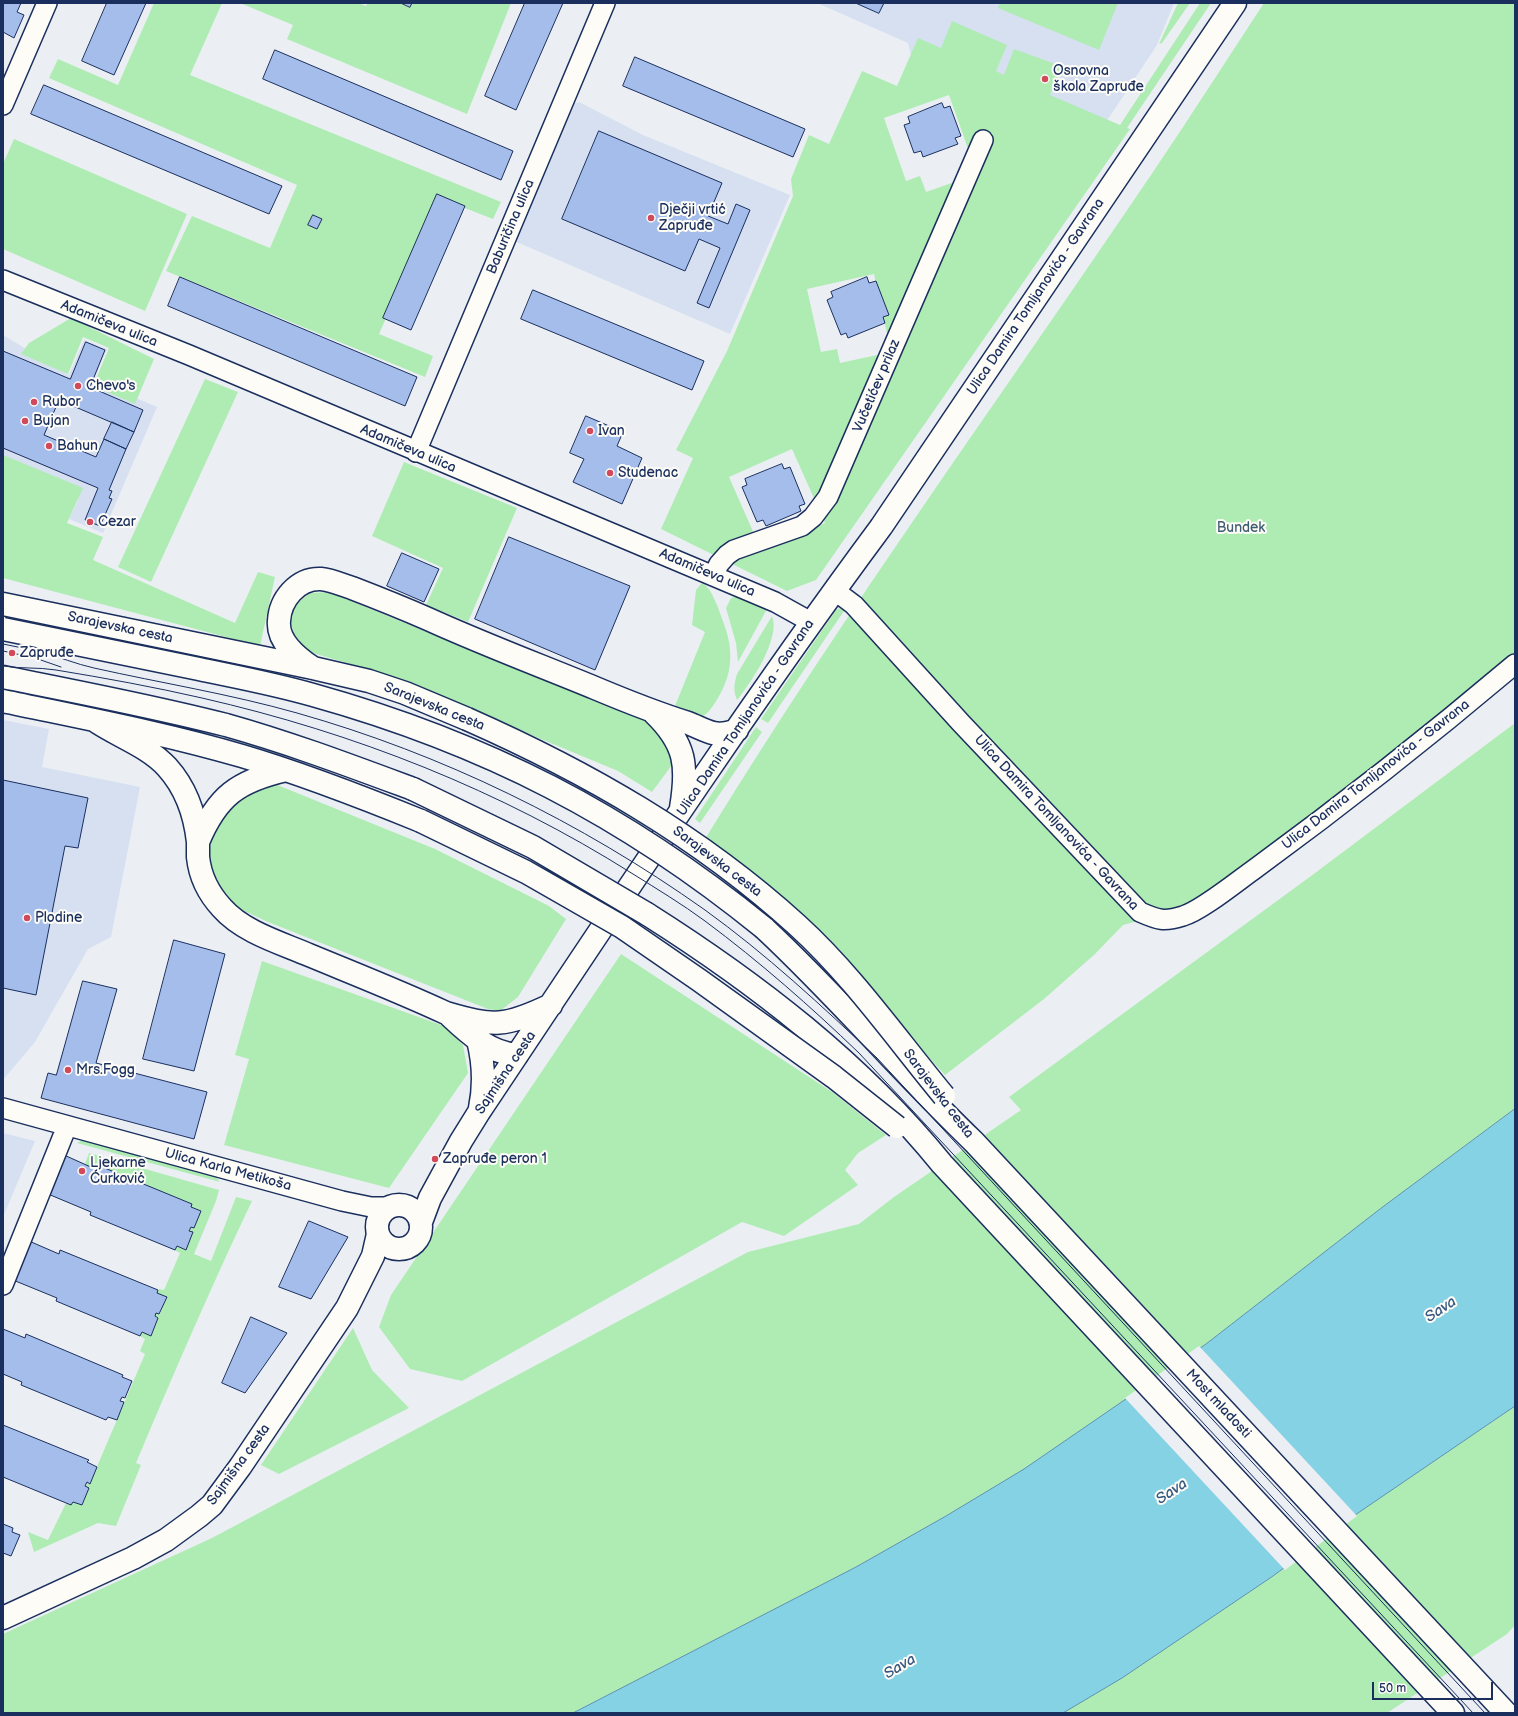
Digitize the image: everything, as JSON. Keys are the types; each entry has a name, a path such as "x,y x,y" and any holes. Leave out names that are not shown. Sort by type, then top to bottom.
{"main road":[{"name":"Ulica Damira Tomljanovića - Gavrana","path":"551,1005 811,622 885,520 1235,3"},
{"path":"313,668 299,658 284,640 278,626 279,613 290,592 301,584 311,580 321,579 332,581 392,602 428,620 653,712 714,733 729,733 737,730"},
{"name":"Sarajevska cesta","path":"3,604 313,668 376,684 467,719 549,756 619,794 699,846 763,895 797,925 844,974 939,1100 974,1142"},
{"name":"Sarajevska cesta","path":"3,629 224,674 310,694 359,708 456,742 518,769 642,838 725,896 764,928 939,1100"},
{"path":"3,677 166,710 227,726 346,763 413,789 469,815 572,868 726,965 829,1048 942,1164 1453,1713"},
{"path":"3,701 172,738 286,770 344,790 421,821 526,872 622,927 902,1124"},
{"path":"653,712 667,726 674,736 684,758 684,790 679,815"},
{"path":"94,720 111,732 143,748 167,767 185,793 192,810 198,842 198,858 205,884 211,896 231,917 258,933 446,1013 481,1031 500,1052 517,1055"},
{"path":"198,842 213,811 228,794 251,780 286,770"},
{"path":"481,1031 497,1024 517,1020 551,1005"},
{"name":"Sajmišna cesta","path":"421,1222 430,1198 461,1141 551,1005"},
{"path":"479,1112 484,1079 481,1031"},
{"name":"Sajmišna cesta","path":"393,1206 407,1200 419,1190 461,1141"},
{"name":"Most mladosti","path":"974,1142 1503,1710"},
{"path":"393,1206 413,1209 421,1222 419,1237 408,1247 394,1249 381,1241 377,1231 378,1220 381,1213 393,1206"},
{"name":"Sajmišna cesta","path":"3,1618 133,1558 166,1540 199,1516 224,1491 347,1308 373,1256 377,1231"},
{"name":"Sajmišna cesta","path":"347,1308 387,1264 408,1247"}],"street":[{"path":"3,105 47,3"},
{"name":"Baburičina ulica","path":"416,452 605,3"},
{"name":"Vučetićev prilaz","path":"713,576 727,555 734,550 802,526 813,517 828,498 983,140"},
{"name":"Adamičeva ulica","path":"3,280 189,355 416,452 775,602 811,622"},
{"name":"Ulica Damira Tomljanovića - Gavrana","path":"834,590 854,605 961,723 1140,912 1159,921 1185,916 1206,903 1283,848 1327,816 1454,716 1515,664"},
{"name":"Ulica Karla Metikoša","path":"3,1108 342,1201 371,1207 393,1206"},
{"path":"3,1285 67,1126"},
{"name":"Ulica Karla Metikoša","path":"342,1201 369,1218 377,1231"}],"shaded area":[{"name":"Osnovna škola Zapruđe","path":"817,3 1174,3 1157,45 1079,163 912,59 908,43"},
{"name":"Dječji vrtić Zapruđe","path":"579,102 643,135 790,195 730,334 512,240 569,105"},
{"path":"3,335 69,375 84,340 107,349 94,380 157,407 103,533 69,519 78,500 3,465"},
{"path":"3,720 49,729 42,767 140,787 111,937 88,949 35,1042 3,1080"},
{"path":"3,1133 35,1141 3,1217"}],"green space":[{"path":"154,3 222,3 190,75 501,202 493,219 439,198 379,334 433,356 425,377 166,271 192,216 270,248 297,185 49,78 58,59 118,85"},
{"path":"240,3 358,3 366,6 368,3 511,3 467,114 287,39 293,25"},
{"path":"1000,3 1118,3 1099,50 998,8"},
{"path":"1178,3 1190,3 1162,43 1159,44"},
{"path":"1200,3 1211,3 1127,128 1130,129 816,580 787,591 661,529 693,458 676,450 727,351 793,196 791,179 809,135 829,144 862,71 897,86 918,38 941,48 952,21 1007,45 996,71 1004,75 1014,49 1061,66 1050,95 1120,125","holes":["949,95 977,174 926,192 920,176 906,181 884,118","874,274 891,352 840,363 837,349 821,352 807,289","792,449 825,523 775,545 755,536 729,477"]},
{"name":"Bundek","path":"1264,3 1515,3 1515,656 1362,783 1183,909 1123,925 1095,954 1044,999 945,1075 879,1004 705,839 758,754 869,586 1153,172"},
{"path":"14,139 187,214 145,311 3,249 3,164"},
{"path":"71,318 154,359 135,404 93,386 109,348 83,337 68,374 21,354 29,343"},
{"path":"205,379 238,392 151,582 118,567"},
{"path":"3,455 83,488 67,523 103,537 93,560 235,623 258,572 275,577 260,646 3,578"},
{"path":"404,462 517,508 468,622 426,605 443,568 372,536"},
{"path":"702,583 710,590 725,627 730,649 730,665 727,679 713,706 702,716 692,716 676,710 675,706 705,632 692,625 696,590"},
{"path":"329,592 657,726 675,761 652,792 618,771 387,675 303,650 294,635 290,618 296,604 310,593"},
{"path":"739,596 767,609 738,662 736,643 726,608 731,598"},
{"path":"840,608 844,611 768,723 761,719 836,610"},
{"path":"772,616 774,625 769,648 757,672 737,700 734,687 737,674"},
{"path":"1515,723 1515,1109 1380,1209 1206,1344 1024,1469 946,1516 856,1567 573,1713 3,1713 3,1634 212,1538 748,1252 859,1224 894,1197 1021,1110 1009,1097 1311,876"},
{"path":"756,727 762,732 700,823 695,819"},
{"path":"270,782 435,849 549,906 566,919 518,997 500,1011 488,1009 268,922 238,908 217,888 208,867 211,834 227,810 242,793"},
{"path":"621,954 832,1092 886,1135 858,1153 845,1170 858,1185 784,1236 742,1222 462,1381 410,1369 379,1327 391,1295"},
{"path":"262,961 444,1026 463,1045 468,1073 389,1188 224,1145 249,1059 235,1055"},
{"path":"86,1141 216,1177 220,1182 77,1143"},
{"path":"89,1153 219,1190 216,1201 194,1254 211,1261 236,1197 252,1201 192,1331 136,1463 141,1465 116,1526 98,1523 34,1552 28,1532 48,1540 66,1503 71,1505 73,1502 82,1505 89,1488 86,1487 87,1482 90,1483 145,1354 140,1351 145,1339 140,1336 142,1332 151,1336 158,1318 155,1316 156,1313 160,1314 166,1297 157,1293 159,1289 164,1290 180,1253 174,1250 177,1246 185,1250 193,1232 189,1231 191,1227 194,1228 201,1211 191,1207 192,1204 95,1164 93,1168 85,1164"},
{"path":"353,1328 372,1370 409,1408 279,1474 261,1465"},
{"path":"1515,1406 1515,1625 1507,1634 1387,1713 1063,1713 1122,1678 1273,1576 1358,1513"}],"water":[{"name":"Sava","path":"1515,1109 1515,1406 1358,1513 1273,1576 1122,1678 1063,1713 573,1713 856,1567 946,1516 1024,1469 1206,1344 1380,1209"}],"pier":[{"path":"1199,1346 1357,1516 1285,1570 1125,1398"}],"building":[{"path":"3,3 21,3 17,12 24,15 14,38 3,32"},
{"path":"107,3 146,3 114,75 82,61"},
{"path":"401,3 412,3 410,7"},
{"path":"525,3 563,3 516,110 485,96"},
{"path":"856,3 884,3 879,13"},
{"path":"275,50 513,151 501,180 263,79"},
{"path":"635,57 805,129 793,157 623,86"},
{"path":"44,85 282,186 269,214 31,114"},
{"path":"942,103 944,108 950,106 961,136 955,138 958,144 923,157 921,151 914,153 904,125 910,123 908,117"},
{"path":"599,131 722,183 708,216 728,224 736,204 750,210 709,308 697,303 720,248 699,239 685,271 562,219"},
{"path":"437,194 465,206 411,330 383,318"},
{"path":"313,215 322,219 317,229 308,225"},
{"path":"180,277 417,377 405,406 168,306"},
{"path":"867,277 869,283 876,281 889,315 883,317 885,323 848,338 846,333 841,335 827,300 833,297 831,292"},
{"path":"533,290 704,361 692,390 521,319"},
{"path":"86,342 105,350 90,387 143,410 134,432 59,400 44,435 96,457 104,439 126,449 109,490 112,491 109,498 112,499 100,526 85,520 98,488 3,448 3,351 70,379"},
{"path":"586,416 623,432 617,446 642,458 622,504 573,482 584,459 570,453"},
{"path":"112,422 134,432 126,449 104,439"},
{"path":"782,464 784,469 790,467 805,504 799,506 801,511 766,526 763,520 757,522 742,487 747,485 745,479"},
{"path":"509,537 630,586 595,670 475,619"},
{"path":"402,553 439,569 424,602 387,586"},
{"name":"Plodine","path":"3,780 88,798 78,848 65,846 36,995 3,988"},
{"path":"174,940 225,954 194,1071 143,1059"},
{"path":"83,981 117,989 96,1063 207,1092 194,1139 41,1098 48,1073 56,1075"},
{"path":"64,1155 93,1168 95,1164 192,1204 191,1207 201,1211 194,1228 191,1227 189,1231 193,1232 186,1250 177,1246 175,1250 90,1215 91,1212 48,1194"},
{"path":"309,1221 348,1237 311,1299 279,1287"},
{"path":"29,1241 59,1254 60,1250 158,1290 157,1293 167,1297 159,1314 156,1313 155,1316 158,1318 151,1336 142,1332 140,1336 56,1301 57,1298 13,1280"},
{"path":"251,1317 287,1333 245,1393 222,1383"},
{"path":"3,1329 25,1338 26,1334 123,1375 122,1377 132,1381 125,1398 122,1397 120,1401 124,1402 117,1420 108,1417 106,1420 21,1385 22,1382 3,1374"},
{"path":"3,1425 89,1460 87,1462 97,1467 90,1484 87,1482 85,1486 89,1488 82,1505 73,1502 71,1505 3,1477"},
{"path":"3,1524 13,1528 12,1532 20,1535 11,1556 3,1553"}],"tram line":[{"path":"3,644 42,652 94,668 272,706 351,730 404,749 457,770 560,820 658,878 705,910 772,962 877,1058 1485,1713"},
{"path":"3,651 35,658 61,667"},
{"path":"3,666 56,670 184,694 259,712 315,728 371,747 479,791 531,816 583,844 651,885 696,915 745,952 784,985 859,1053 1473,1713"}],"place":[{"name":"Osnovna škola Zapruđe","path":"1045,79"},
{"name":"Dječji vrtić Zapruđe","path":"651,218"},
{"name":"Chevo's","path":"78,386"},
{"name":"Rubor","path":"34,402"},
{"name":"Bujan","path":"25,421"},
{"name":"Ivan","path":"590,431"},
{"name":"Bahun","path":"49,446"},
{"name":"Studenac","path":"610,473"},
{"name":"Cezar","path":"90,522"},
{"name":"Zapruđe","path":"12,653"},
{"name":"Plodine","path":"27,918"},
{"name":"Mrs.Fogg","path":"68,1070"},
{"name":"Zapruđe peron 1","path":"435,1159"},
{"name":"Ljekarne Ćurković","path":"82,1171"}]}
